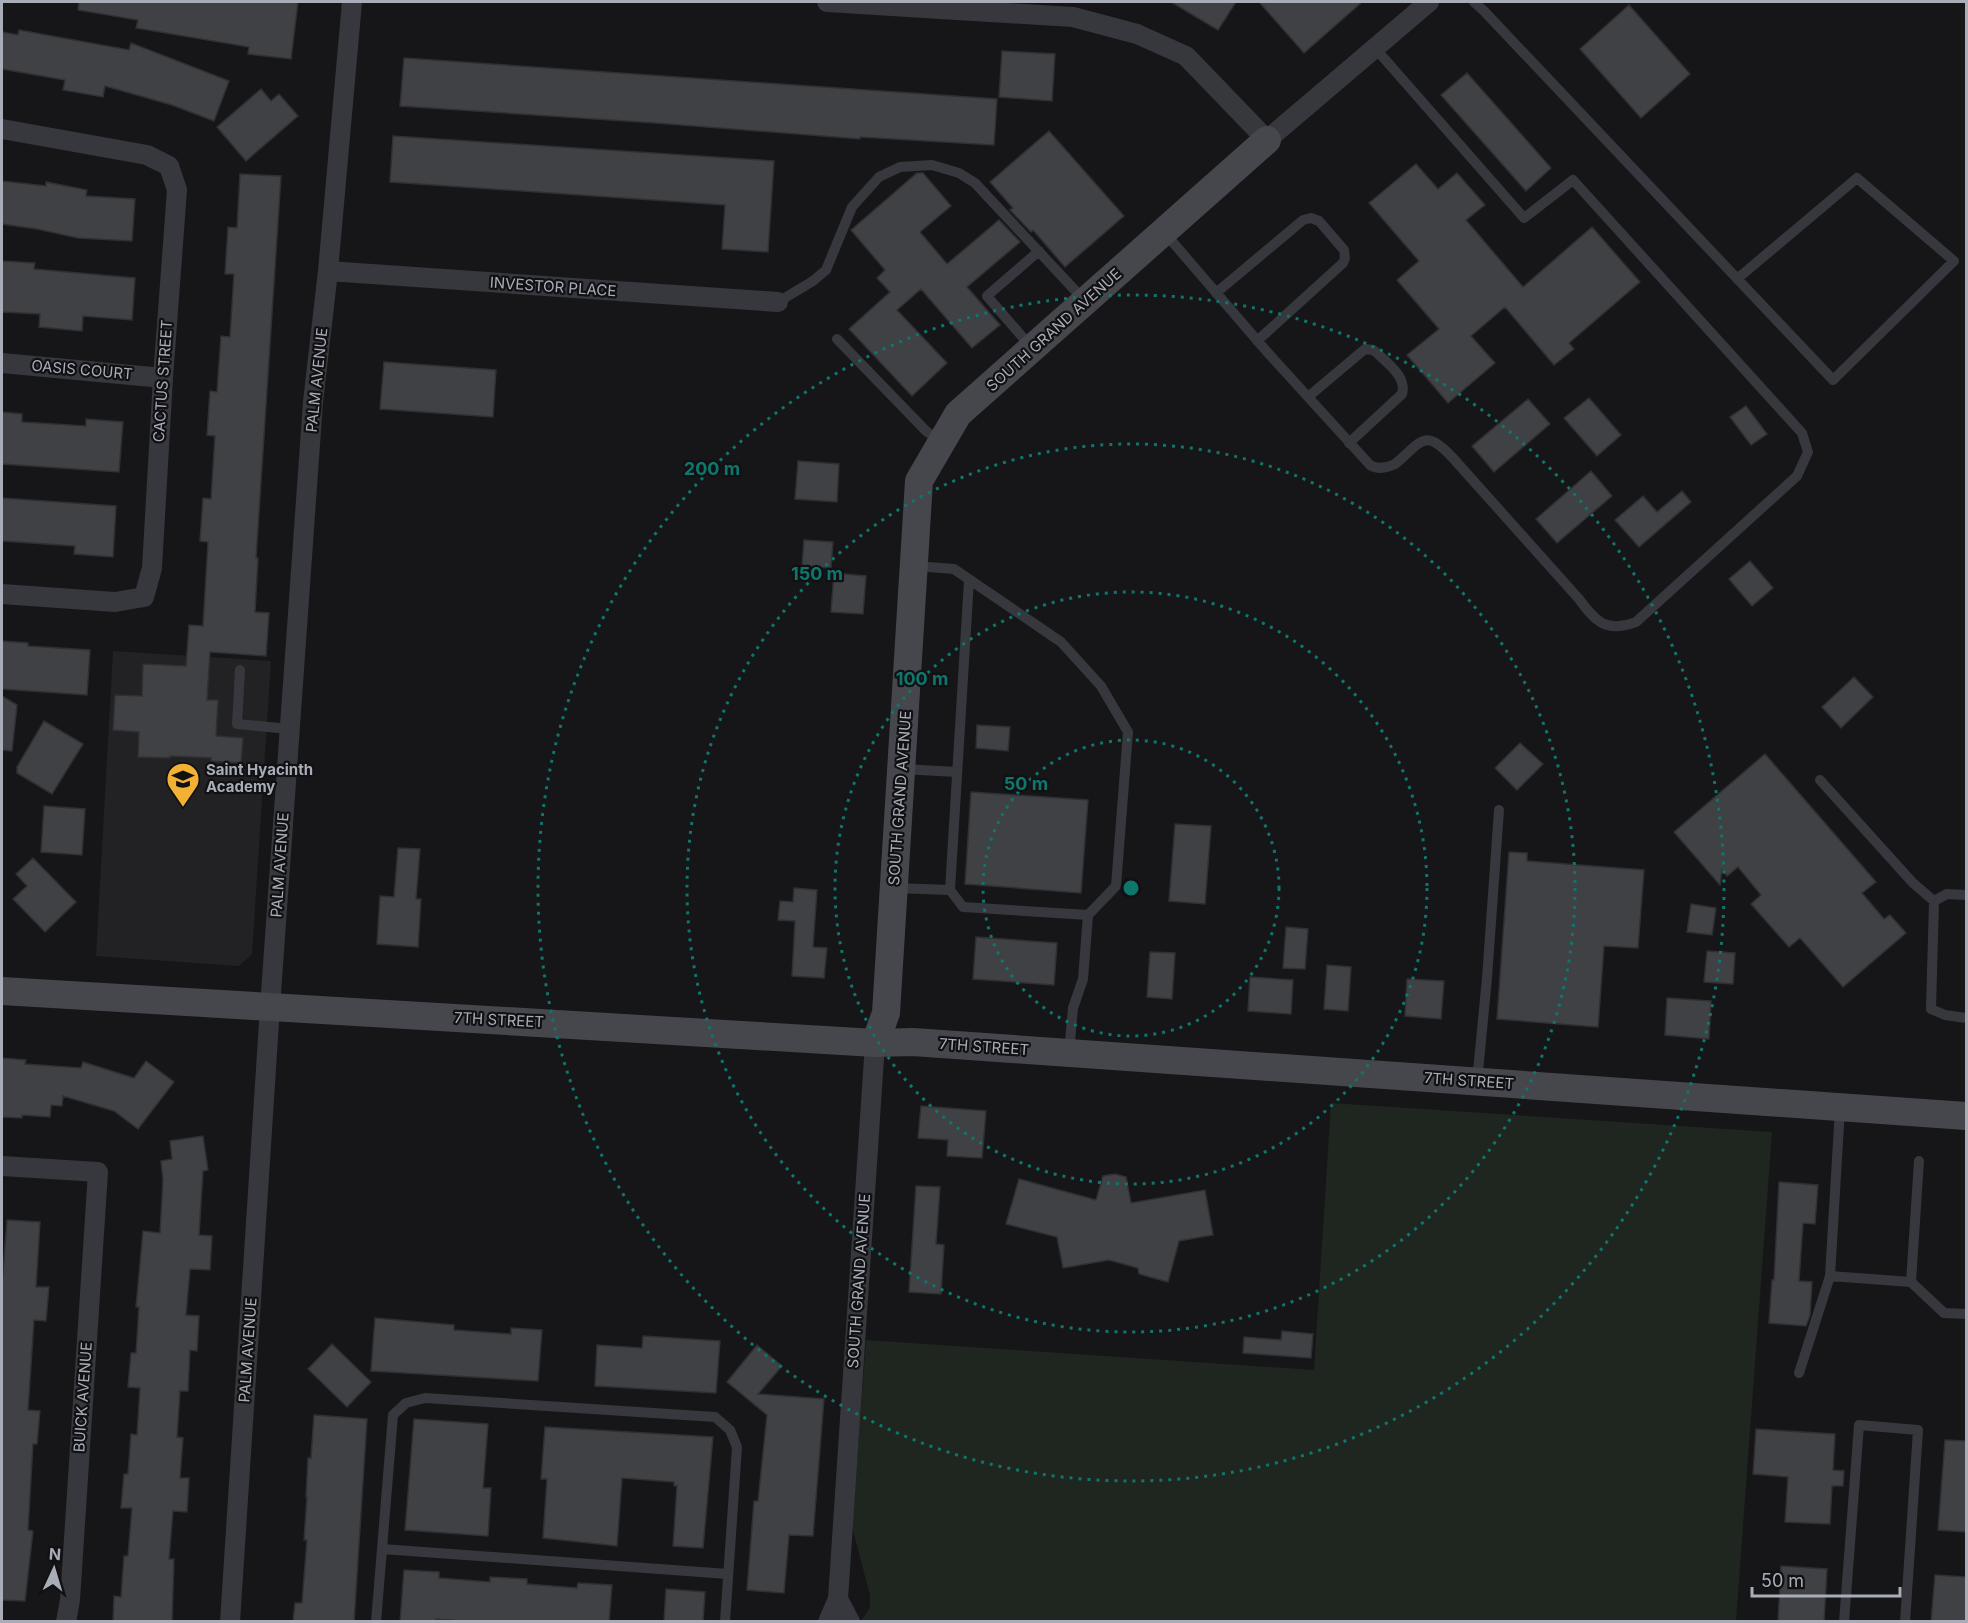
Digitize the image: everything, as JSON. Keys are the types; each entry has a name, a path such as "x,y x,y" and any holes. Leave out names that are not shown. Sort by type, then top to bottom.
{"street":[{"name":"PALM AVENUE","path":"230,1622 270,1007 314,402 352,2"},
{"path":"827,2 1073,17 1137,34 1185,56 1267,140"},
{"name":"SOUTH GRAND AVENUE","path":"838,1599 875,1042 886,1013 920,481 958,414 1267,140 1429,2"},
{"name":"CACTUS STREET","path":"2,129 147,155 168,166 177,190 152,568 144,597 115,602 2,594"},
{"name":"INVESTOR PLACE","path":"328,271 778,302"},
{"name":"OASIS COURT","path":"2,363 163,378"},
{"name":"7TH STREET","path":"2,991 875,1042 913,1042 1966,1116"},
{"name":"BUICK AVENUE","path":"2,1166 98,1172 70,1600 66,1622"},
{"path":"828,1622 838,1599"},
{"path":"838,1599 850,1622"}],"lane":[{"path":"1474,2 1737,279 1833,380 1954,261 1857,178 1737,279"},
{"path":"1164,232 1257,341 1370,465 1380,468 1395,465 1424,441 1436,442 1579,599 1592,618 1608,627 1621,628 1636,622 1797,476 1808,452 1802,433 1573,180 1524,218 1375,48"},
{"path":"778,302 813,282 826,270 852,207 879,177 900,167 932,165 958,173 975,183 1086,302"},
{"path":"1216,292 1303,220 1311,218 1319,221 1342,247 1345,255 1343,262 1257,341"},
{"path":"1032,349 987,296 1039,251"},
{"path":"837,339 926,431 941,443"},
{"path":"1308,398 1365,349 1373,350 1385,361 1402,381 1402,394 1349,442"},
{"path":"915,566 954,569 1061,642 1101,686 1128,732 1116,886 1088,915 1083,979 1073,1008 1069,1053"},
{"path":"969,580 950,890 963,907 1088,915"},
{"path":"240,670 237,724 290,729"},
{"path":"902,769 957,772"},
{"path":"1820,780 1913,883 1934,901"},
{"path":"1477,1082 1499,810"},
{"path":"894,888 950,890"},
{"path":"1934,901 1947,894 1966,896"},
{"path":"1934,901 1931,1009 1944,1015 1966,1018"},
{"path":"1799,1373 1830,1276 1840,1107"},
{"path":"1911,1282 1919,1161"},
{"path":"1830,1276 1911,1282 1944,1313 1966,1314"},
{"path":"376,1622 393,1415 405,1403 425,1398 715,1418 730,1430 737,1447 725,1622"},
{"path":"1844,1622 1859,1425 1918,1430 1905,1622"},
{"path":"382,1549 728,1574"}],"shaded area":[{"name":"Saint Hyacinth Academy","path":"113,651 271,661 252,954 239,966 96,956"},
{"path":"1331,1103 1772,1132 1736,1621 861,1621 870,1608 870,1595 852,1527 866,1340 1314,1370"}],"building":[{"path":"79,2 298,2 291,59 248,54 249,47 136,28 138,20 78,10"},
{"path":"1171,2 1236,2 1218,30"},
{"path":"1259,2 1362,2 1304,53"},
{"path":"1629,5 1690,74 1641,118 1580,49"},
{"path":"19,30 129,50 131,43 229,81 214,121 172,105 105,86 103,97 63,90 65,80 2,69 2,32 18,35"},
{"path":"1002,51 1055,54 1052,101 999,97"},
{"path":"404,58 997,99 994,145 860,137 860,139 400,106"},
{"path":"1467,73 1551,168 1526,191 1441,95"},
{"path":"261,89 271,101 279,94 298,116 246,161 217,127"},
{"path":"1049,131 1124,216 1065,267 1033,230 1031,232 1010,210 1013,208 990,182"},
{"path":"393,136 774,161 768,252 722,249 725,205 390,182"},
{"path":"1416,164 1438,189 1457,173 1485,205 1466,220 1523,287 1592,227 1640,282 1569,343 1574,349 1554,365 1505,307 1471,336 1495,363 1448,403 1407,355 1439,329 1397,280 1419,261 1369,203"},
{"path":"917,173 923,173 951,206 920,232 947,264 999,220 1020,242 967,287 1000,325 972,348 921,289 897,310 947,363 912,396 849,329 890,292 877,278 885,270 851,230"},
{"path":"240,174 281,176 256,558 258,558 255,612 269,613 266,656 210,652 207,700 218,700 216,736 243,738 241,763 211,761 211,758 138,757 139,732 113,730 115,695 142,696 143,664 186,666 189,625 203,626 208,542 200,541 203,498 211,499 215,436 207,435 210,391 217,392 221,336 230,337 234,274 225,274 228,227 237,228"},
{"path":"2,181 46,186 46,182 87,190 86,196 135,199 132,241 78,238 2,224"},
{"path":"2,261 35,263 34,269 135,278 132,320 83,316 82,331 39,327 40,314 2,312"},
{"path":"384,362 496,370 493,417 380,409"},
{"path":"1589,398 1621,435 1597,456 1564,418"},
{"path":"1528,399 1550,424 1494,472 1472,446"},
{"path":"1746,406 1767,434 1751,445 1730,417"},
{"path":"2,412 22,414 22,422 86,426 86,419 123,422 119,472 2,464"},
{"path":"798,461 839,464 837,502 795,499"},
{"path":"1591,471 1612,496 1557,543 1536,519"},
{"path":"1682,491 1691,502 1639,547 1615,520 1643,496 1657,512"},
{"path":"2,498 116,506 113,557 74,554 75,546 2,541"},
{"path":"804,540 833,542 831,568 802,566"},
{"path":"1750,561 1773,588 1752,606 1729,579"},
{"path":"834,573 866,576 863,614 831,612"},
{"path":"2,641 28,643 28,646 90,650 87,695 2,689"},
{"path":"1854,677 1873,697 1841,728 1822,707"},
{"path":"2,696 17,705 12,751 2,750"},
{"path":"44,721 83,744 52,794 17,773 17,767"},
{"path":"977,725 1010,727 1008,751 976,748"},
{"path":"1520,743 1543,764 1517,790 1495,768"},
{"path":"1765,754 1876,882 1862,893 1884,919 1890,915 1906,933 1843,987 1800,938 1789,947 1751,904 1761,895 1738,867 1727,876 1722,870 1720,885 1674,832"},
{"path":"971,792 1088,800 1081,893 965,884"},
{"path":"44,806 85,809 82,855 41,852"},
{"path":"1175,824 1211,826 1205,904 1169,901"},
{"path":"398,848 420,849 416,899 421,899 418,947 377,944 380,896 394,897"},
{"path":"1509,852 1527,853 1527,861 1644,870 1638,948 1604,946 1598,1027 1497,1019"},
{"path":"33,858 76,902 45,932 13,899 27,886 16,874"},
{"path":"794,888 817,890 813,947 827,948 824,978 792,976 795,921 778,920 780,901 793,902"},
{"path":"1691,904 1716,908 1712,935 1687,932"},
{"path":"1286,927 1308,929 1305,969 1283,968"},
{"path":"976,937 1057,943 1054,985 973,979"},
{"path":"1707,951 1735,953 1733,984 1704,982"},
{"path":"1150,952 1175,953 1172,999 1147,997"},
{"path":"1327,965 1351,967 1348,1011 1324,1009"},
{"path":"1250,977 1293,980 1291,1014 1248,1011"},
{"path":"1407,979 1444,981 1441,1019 1405,1016"},
{"path":"1667,998 1711,1001 1709,1039 1665,1035"},
{"path":"2,1058 26,1060 25,1064 81,1068 83,1062 134,1078 146,1061 174,1082 138,1129 114,1111 63,1096 62,1106 51,1105 50,1117 22,1115 22,1118 2,1117"},
{"path":"921,1106 986,1111 982,1158 947,1156 948,1140 918,1138"},
{"path":"203,1136 208,1170 203,1171 199,1235 212,1236 210,1270 190,1269 186,1315 199,1316 197,1351 190,1350 188,1391 180,1391 177,1437 183,1438 180,1478 189,1478 187,1512 173,1511 169,1559 174,1559 172,1622 113,1622 114,1596 121,1597 124,1556 128,1556 132,1508 121,1508 124,1474 128,1474 131,1434 137,1435 140,1388 128,1387 131,1353 136,1353 139,1307 136,1307 143,1231 160,1233 163,1180 161,1161 172,1159 170,1141"},
{"path":"1115,1174 1126,1177 1131,1203 1205,1190 1213,1235 1179,1241 1168,1282 1139,1274 1138,1268 1109,1260 1063,1268 1057,1237 1006,1224 1019,1179 1096,1200 1103,1176"},
{"path":"1779,1182 1818,1185 1815,1224 1803,1223 1799,1281 1812,1282 1810,1315 1806,1326 1769,1323 1772,1280 1774,1280"},
{"path":"916,1186 940,1187 936,1244 944,1245 941,1294 909,1292"},
{"path":"7,1220 40,1222 36,1287 49,1287 46,1321 34,1320 28,1410 40,1411 37,1444 33,1444 28,1530 33,1531 25,1601 2,1600 2,1284"},
{"path":"375,1318 454,1325 454,1330 511,1334 511,1328 542,1330 538,1381 371,1371"},
{"path":"1282,1331 1313,1334 1311,1358 1243,1353 1244,1337 1281,1340"},
{"path":"643,1336 720,1341 716,1393 595,1386 597,1345 642,1348"},
{"path":"332,1344 371,1382 347,1407 308,1369"},
{"path":"757,1345 782,1366 758,1394 824,1399 813,1536 789,1535 784,1593 747,1590 754,1501 758,1501 767,1415 727,1382"},
{"path":"314,1415 367,1419 354,1622 293,1622 295,1603 302,1603 307,1540 304,1540 308,1458 311,1458"},
{"path":"414,1419 488,1424 483,1488 491,1488 488,1536 405,1530"},
{"path":"545,1427 713,1437 703,1548 673,1546 677,1486 674,1486 674,1482 622,1478 617,1546 543,1538 547,1479 541,1479"},
{"path":"1756,1429 1835,1434 1833,1470 1844,1471 1843,1486 1832,1486 1830,1524 1785,1522 1788,1477 1753,1474"},
{"path":"1945,1440 1966,1441 1966,1532 1938,1530"},
{"path":"1781,1566 1827,1569 1824,1622 1778,1622"},
{"path":"404,1570 439,1572 439,1578 490,1582 490,1577 527,1579 527,1584 577,1588 578,1583 612,1585 609,1622 477,1622 436,1619 436,1622 400,1622"},
{"path":"1935,1575 1966,1577 1966,1622 1931,1622"},
{"path":"666,1589 705,1592 703,1622 664,1622"}],"place":[{"name":"Saint Hyacinth Academy","path":"183,808"}]}
